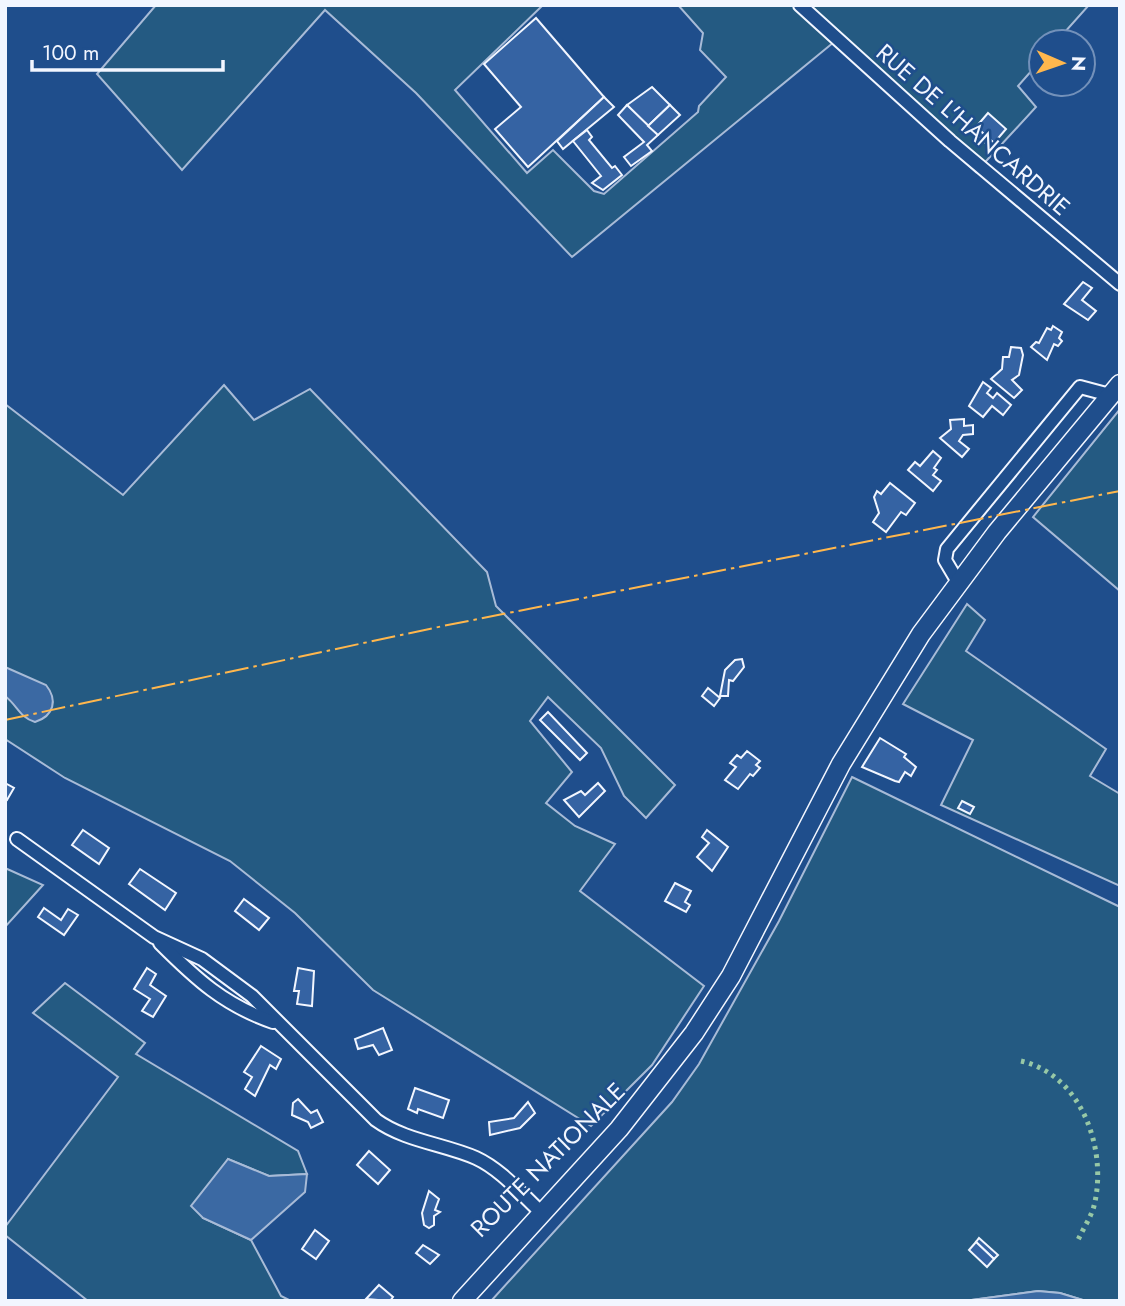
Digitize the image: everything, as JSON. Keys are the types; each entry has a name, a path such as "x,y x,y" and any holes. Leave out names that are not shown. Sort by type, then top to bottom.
{"main road":[{"name":"ROUTE NATIONALE","path":"447,1301 538,1210 646,1095 684,1048 724,988 841,764 893,677 958,582 1115,390"},
{"name":"ROUTE NATIONALE","path":"462,1301 538,1210"}],"street":[{"name":"RUE DE L'HANCARDRIE","path":"800,5 950,141 1120,284"},
{"path":"958,582 944,555 956,538 1080,387 1115,390"},
{"path":"17,839 154,937 203,986 247,1013 276,1023"},
{"path":"154,937 202,959 252,996 276,1023 376,1120 395,1131 481,1161 496,1170 538,1210"}],"shaded area":[{"path":"156,5 543,5 455,90 527,173 553,150 594,191 604,194 698,112 699,106 726,77 700,50 703,33 678,5 1089,5 1068,28 1027,28 1027,76 1018,86 1036,107 976,172 834,42 572,257 416,93 325,10 182,170 97,74"},
{"path":"224,385 254,420 310,389 487,572 496,606 675,785 646,818 624,796 601,748 548,697 530,721 572,772 546,803 575,826 615,844 580,891 704,986 652,1065 591,1126 373,990 295,913 230,861 65,778 5,739 5,404 123,495"},
{"path":"1120,409 1120,591 1033,517"},
{"path":"967,604 985,620 966,651 1106,749 1090,776 1120,794 1120,886 941,805 973,740 903,704"},
{"path":"5,667 46,685 53,702 46,716 35,722 30,720 5,696"},
{"path":"852,777 1120,907 1120,1301 1086,1301 1060,1293 1038,1291 964,1301 491,1301 672,1102 699,1064 779,921"},
{"path":"5,868 43,885 5,927"},
{"path":"65,983 145,1043 136,1054 298,1151 307,1174 269,1176 228,1159 203,1218 251,1240 281,1296 291,1301 88,1301 5,1235 5,1227 118,1077 33,1013"},
{"path":"228,1159 269,1176 307,1174 305,1192 251,1240 203,1218 191,1206"},
{"path":"1038,1291 1060,1293 1086,1301 964,1301"}],"building":[{"path":"536,18 604,97 528,167 495,129 521,107 484,64"},
{"path":"652,87 670,105 648,126 627,105"},
{"path":"604,97 614,107 563,149 557,141"},
{"path":"627,105 658,135 647,145 652,151 631,166 624,157 644,142 618,115"},
{"path":"670,105 680,115 658,135 648,126"},
{"path":"988,113 1006,129 994,143 976,127"},
{"path":"976,127 994,143 990,147 972,131"},
{"path":"587,130 592,137 589,140 612,168 615,166 622,175 603,190 592,183 601,176 573,141"},
{"path":"1083,282 1092,288 1082,300 1096,311 1088,320 1064,304"},
{"path":"1053,326 1062,332 1059,338 1062,341 1058,346 1054,344 1047,360 1031,347 1036,342 1039,343 1047,328 1051,330"},
{"path":"1011,347 1021,348 1023,355 1019,375 1012,380 1022,390 1014,398 991,379 1002,369 1003,357 1009,357"},
{"path":"983,382 991,388 987,393 993,398 997,393 1011,405 1003,415 992,406 983,417 969,406"},
{"path":"964,419 964,426 973,425 973,434 963,435 959,441 969,449 962,457 940,438 951,429 950,420"},
{"path":"933,451 941,458 933,475 941,481 933,491 908,470 915,462 920,466"},
{"path":"890,483 915,503 906,515 901,512 886,532 873,522 879,513 874,497 877,491 881,494"},
{"path":"742,659 744,667 733,681 729,680 728,696 720,696 725,670 735,660"},
{"path":"708,688 720,698 714,706 702,696"},
{"path":"548,712 587,753 580,760 540,720"},
{"path":"880,738 906,754 904,757 916,767 911,776 905,772 899,782 862,767"},
{"path":"747,751 760,761 756,765 760,768 753,776 750,774 738,789 725,780 736,767 730,763 737,755 741,758"},
{"path":"5,783 14,788 7,800 5,799"},
{"path":"598,783 605,791 579,817 564,800 581,791 585,795"},
{"path":"962,801 974,807 970,814 958,808"},
{"path":"83,830 109,848 99,864 72,845"},
{"path":"707,830 728,847 712,871 697,857 709,843 702,837"},
{"path":"140,869 176,893 165,910 129,884"},
{"path":"675,883 691,891 685,902 690,905 686,912 665,901"},
{"path":"244,899 269,918 259,930 235,911"},
{"path":"44,908 61,920 68,909 78,915 64,935 38,917"},
{"path":"147,968 156,974 150,985 166,996 153,1017 142,1011 150,999 134,989"},
{"path":"298,968 314,971 312,1006 297,1004 299,991 294,991"},
{"path":"383,1028 392,1050 379,1055 373,1045 358,1049 355,1039"},
{"path":"261,1046 281,1059 276,1069 270,1065 255,1096 245,1089 252,1077 244,1072"},
{"path":"415,1088 449,1100 443,1118 418,1109 417,1113 408,1109"},
{"path":"298,1099 311,1113 317,1110 323,1122 311,1128 308,1122 292,1115 293,1103"},
{"path":"528,1102 535,1113 520,1128 490,1135 489,1122 514,1118"},
{"path":"369,1151 390,1170 378,1184 357,1165"},
{"path":"429,1191 439,1199 435,1210 440,1212 434,1216 434,1225 429,1228 424,1225 422,1213"},
{"path":"315,1230 329,1241 316,1259 302,1249"},
{"path":"979,1238 998,1255 994,1259 976,1242"},
{"path":"976,1242 994,1259 987,1267 969,1250"},
{"path":"423,1245 439,1255 430,1264 416,1253"},
{"path":"379,1285 393,1297 390,1301 366,1299"}],"hedge":[{"path":"1021,1061 1042,1069 1060,1082 1075,1098 1093,1139 1097,1162 1094,1206 1078,1240"}],"power":[{"path":"5,720 443,626 1120,491"}]}
